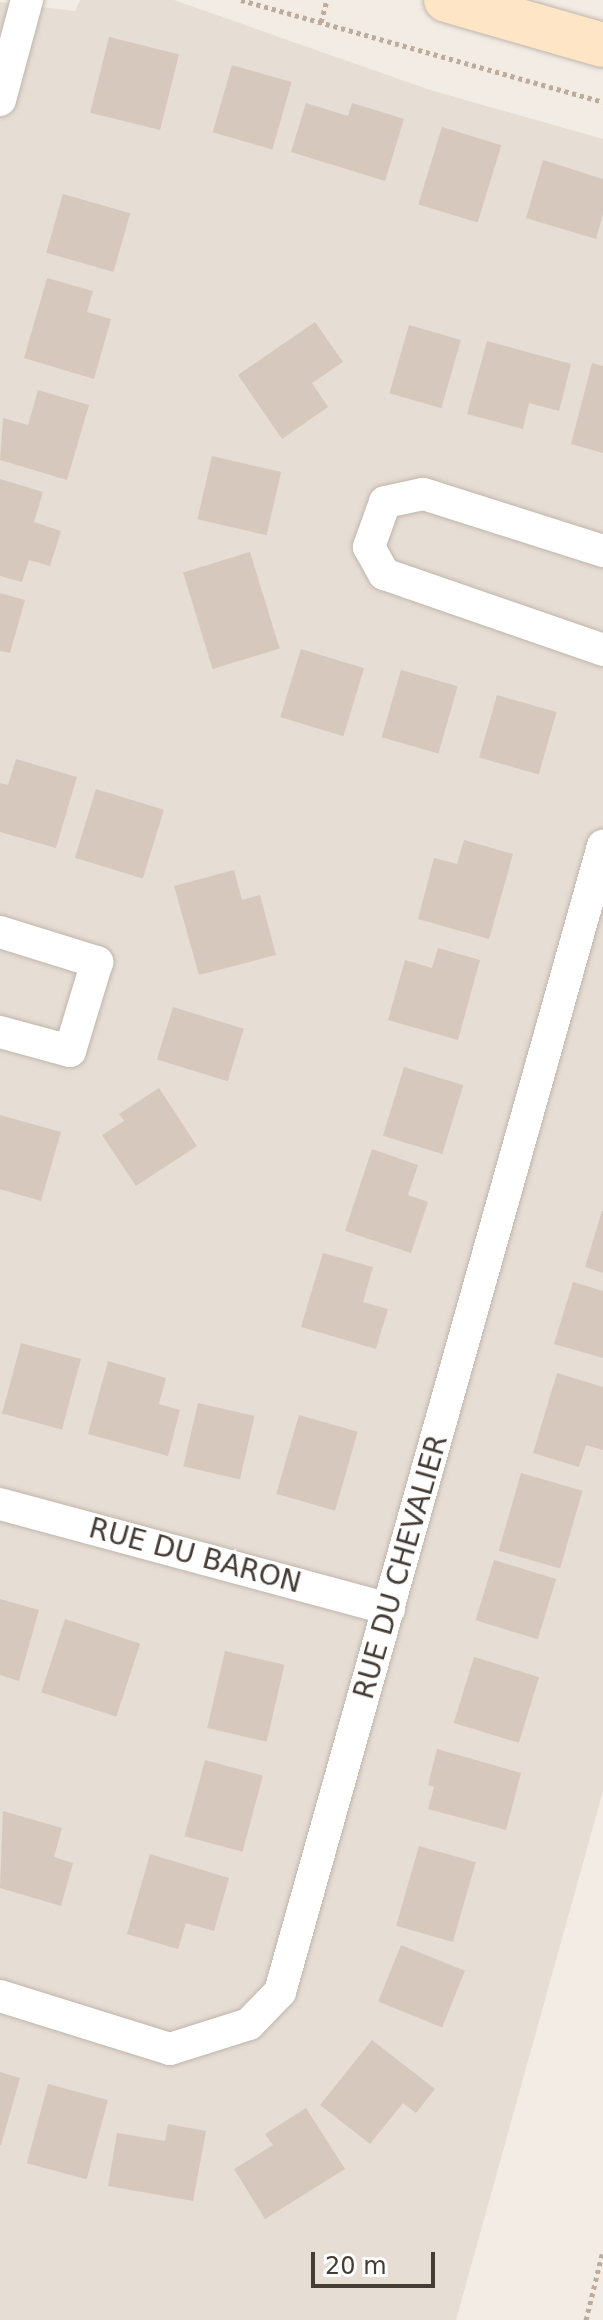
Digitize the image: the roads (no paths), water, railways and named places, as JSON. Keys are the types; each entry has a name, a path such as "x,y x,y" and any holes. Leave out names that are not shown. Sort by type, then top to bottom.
{"street":[{"path":"0,100 27,0"},
{"path":"446,0 603,45"},
{"path":"603,551 423,494 385,502 369,547 384,574 603,650"},
{"name":"RUE DU CHEVALIER","path":"0,1996 170,2049 249,2024 280,1992 603,846"},
{"path":"0,932 97,962 70,1051 0,1032"},
{"name":"RUE DU BARON","path":"0,1504 389,1609"}]}
